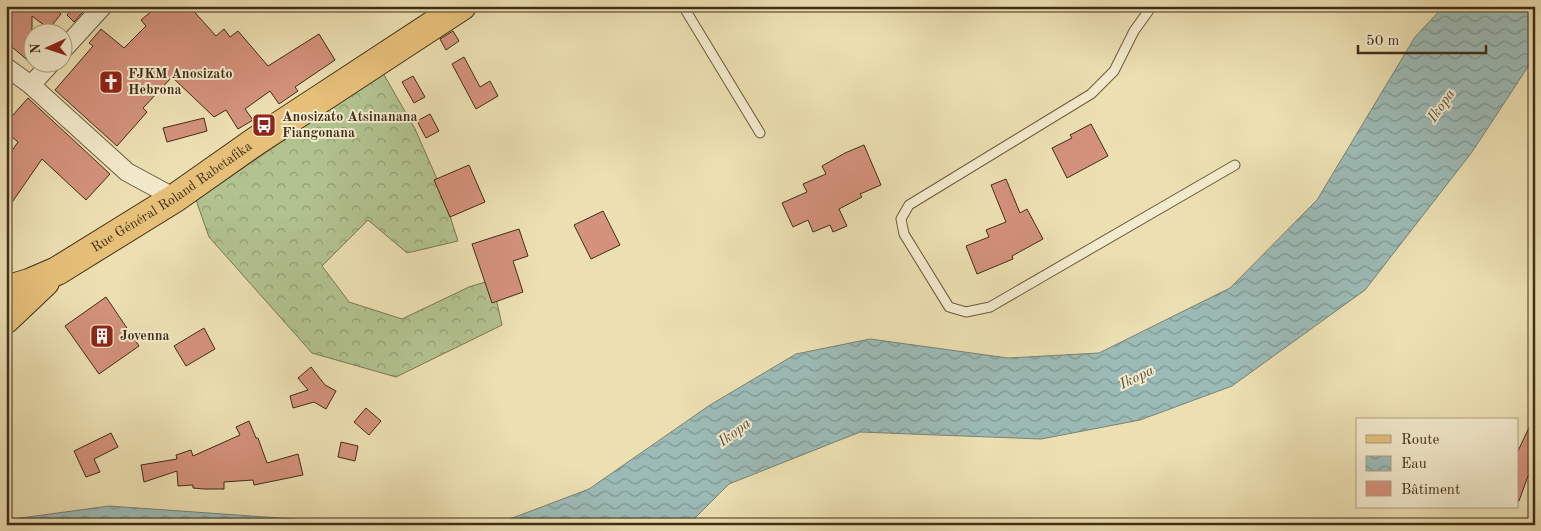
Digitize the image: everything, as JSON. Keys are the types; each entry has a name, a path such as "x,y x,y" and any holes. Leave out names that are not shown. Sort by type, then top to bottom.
{"main road":[{"name":"Rue Général Roland Rabetafika","path":"57,271 176,198 256,141 462,6"},
{"path":"6,290 57,271"},
{"path":"6,319 57,271"}],"street":[{"path":"72,40 103,6"},
{"path":"6,67 31,85 127,172 176,198"},
{"path":"31,85 43,72"}],"lane":[{"path":"683,6 760,133"},
{"path":"1152,6 1134,31 1114,71 1091,94 909,205 901,219 904,234 949,307 966,312 990,307 1235,165"}],"green space":[{"path":"383,73 415,129 441,188 458,241 407,253 368,220 322,266 349,302 402,319 469,287 492,280 502,325 396,377 312,353 209,237 196,200"}],"water":[{"name":"Ikopa","path":"1444,6 1535,6 1535,56 1472,152 1365,290 1232,386 1140,420 1041,439 860,432 729,484 688,525 494,525 589,489 710,405 796,354 870,339 1008,358 1099,353 1230,288 1317,200 1415,37"},
{"path":"109,506 379,525 6,525 6,520"}],"building":[{"path":"14,6 52,6 61,14 55,22 40,22 32,16 32,22 22,22 22,56 6,42 6,15"},
{"path":"74,6 88,6 74,22 67,15"},
{"path":"158,6 189,6 216,36 224,29 230,37 238,31 268,66 319,34 335,60 295,87 298,91 279,104 270,91 245,109 253,120 238,129 226,110 214,117 172,77 143,108 147,112 117,146 55,90 93,46 89,43 101,29 124,48 146,26 141,20"},
{"path":"453,31 459,41 446,50 440,39"},
{"path":"464,57 480,87 490,81 498,96 476,109 452,64"},
{"path":"413,76 425,97 414,103 402,82"},
{"path":"28,98 110,174 86,200 42,159 6,211 6,159 18,142 6,132 6,123"},
{"path":"430,114 439,131 426,138 417,121"},
{"path":"204,118 207,131 167,142 163,128"},
{"path":"1091,124 1108,156 1067,178 1052,148 1072,138 1070,135"},
{"path":"864,145 881,185 860,194 862,197 839,209 847,226 833,232 830,225 813,232 808,220 793,227 782,203 807,192 803,184 826,174 822,166"},
{"path":"469,165 485,202 450,217 434,180"},
{"path":"1006,179 1020,213 1027,209 1043,239 1012,256 1013,259 977,274 966,246 989,237 986,230 1006,222 991,185"},
{"path":"603,211 620,245 591,259 574,225"},
{"path":"519,229 528,256 513,261 523,292 492,303 472,244"},
{"name":"Jovenna","path":"106,297 139,346 99,374 65,326"},
{"path":"204,328 215,349 186,366 174,346"},
{"path":"311,367 325,385 336,391 326,409 314,402 293,408 290,396 308,390 298,378"},
{"path":"366,408 381,421 369,435 354,422"},
{"path":"1535,415 1535,479 1528,476 1519,501 1518,501 1518,451"},
{"path":"249,421 256,438 258,438 267,463 298,454 303,475 254,485 253,480 224,482 224,489 193,488 193,485 178,486 177,471 144,482 141,465 177,459 176,455 191,450 193,456 240,435 236,427"},
{"path":"111,433 118,447 94,459 100,472 86,477 74,451"},
{"path":"341,442 358,446 355,461 338,457"}],"place":[{"name":"FJKM Anosizato Hebrona","path":"111,82"},
{"name":"Anosizato Atsinanana Fiangonana","path":"264,125"},
{"name":"Jovenna","path":"102,336"}]}
